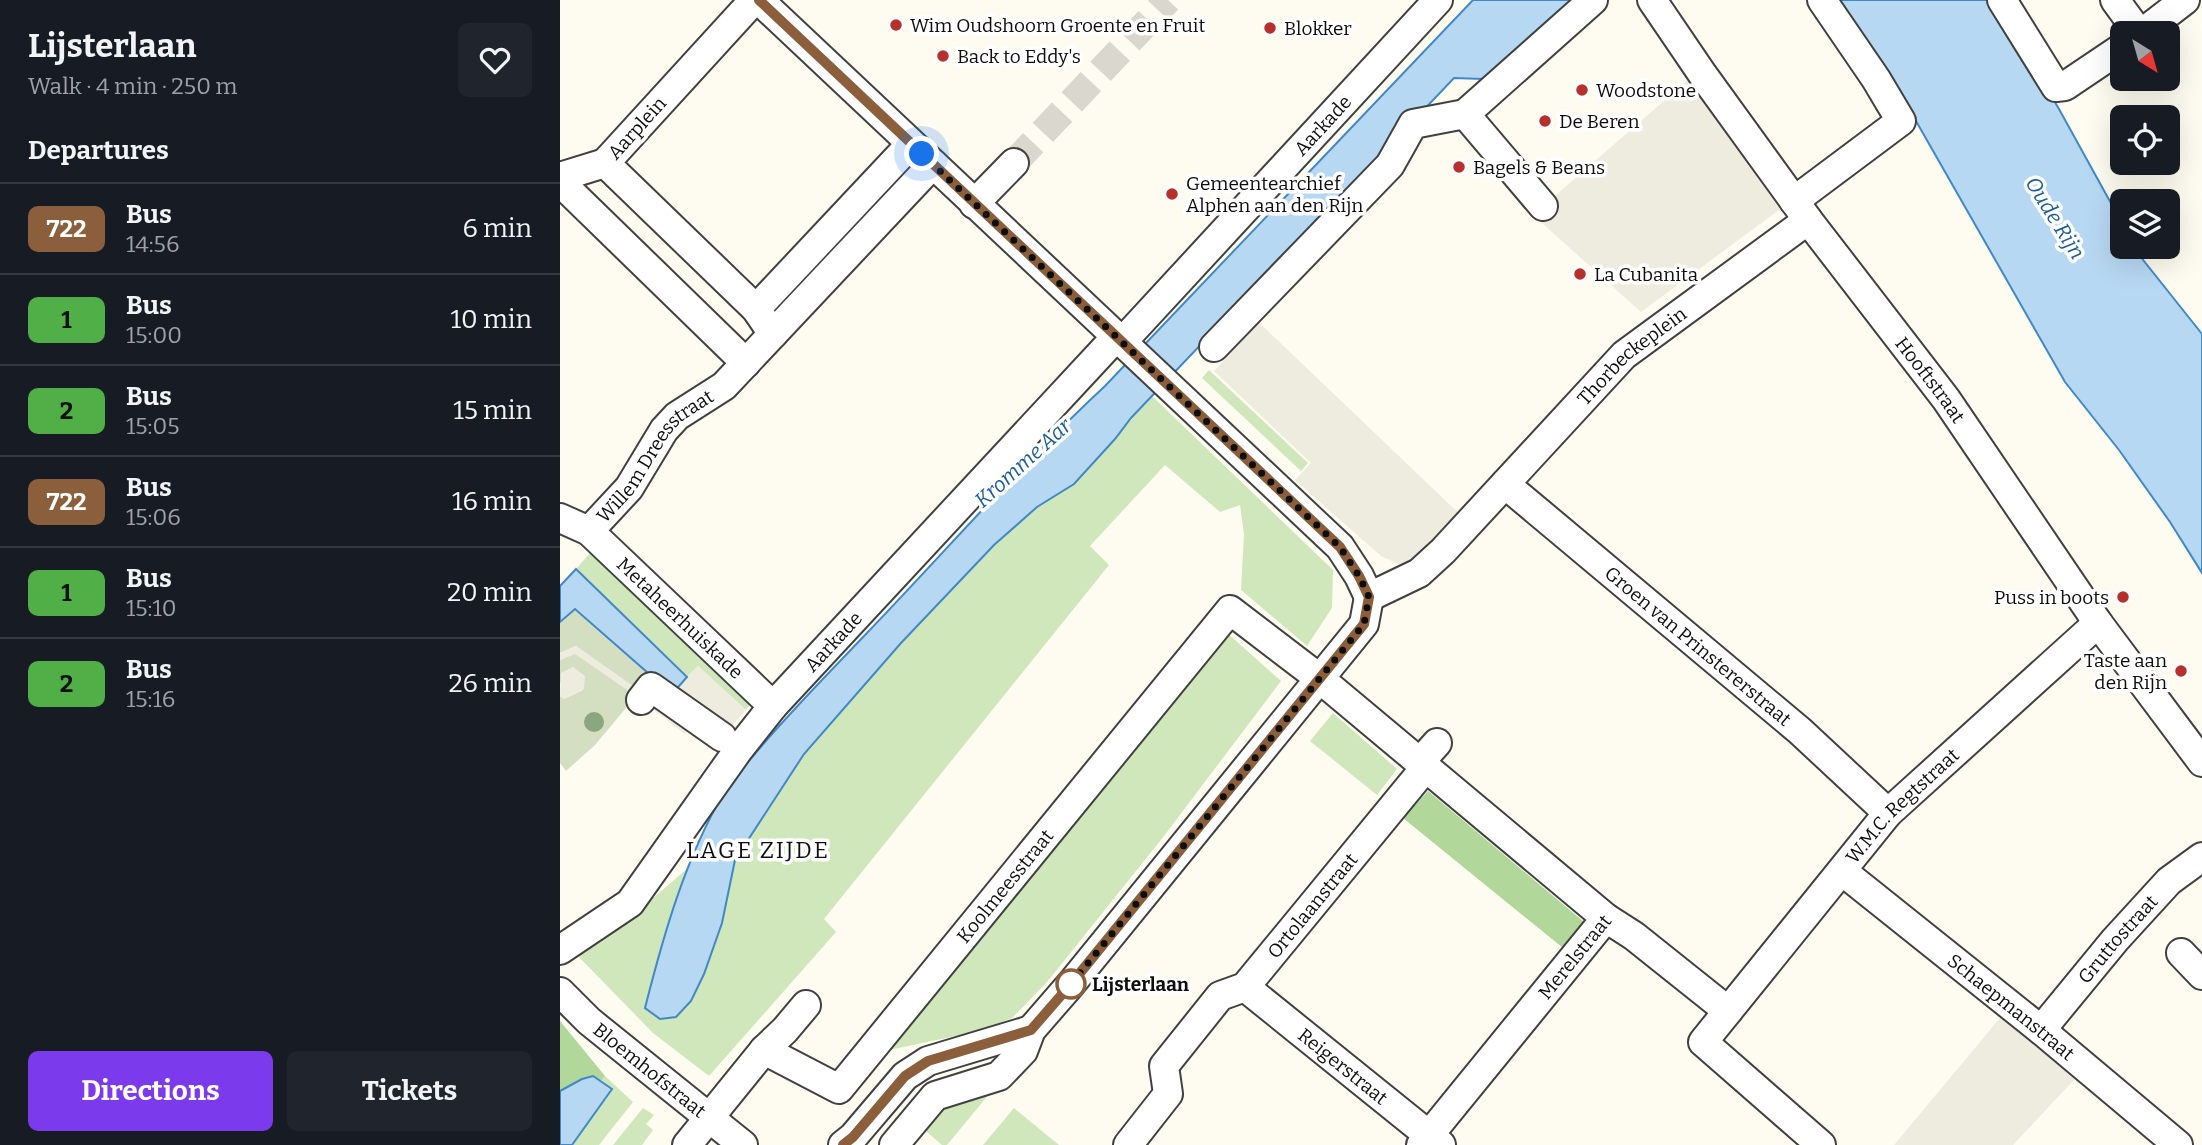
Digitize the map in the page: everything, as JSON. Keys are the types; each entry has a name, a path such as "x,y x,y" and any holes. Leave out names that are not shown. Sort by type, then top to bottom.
{"street":[{"path":"757,0 1340,547 1369,597 1364,624 1031,1030 1023,1051 999,1076 935,1096 894,1145"},
{"name":"Aarplein","path":"757,0 605,163 756,309 773,334"},
{"path":"1214,346 1390,165 1413,124 1465,114 1593,0"},
{"name":"Hooftstraat","path":"1652,0 1801,210 1946,399 2098,623 2202,762"},
{"name":"Thorbeckeplein","path":"1369,597 1419,573 1443,551 1624,355 1801,210 1901,121 1822,0"},
{"path":"2001,0 2056,87 2066,86 2110,56"},
{"path":"2115,0 2132,21"},
{"path":"2157,21 2185,0"},
{"name":"Aarkade","path":"560,950 629,902 773,706 1120,339 1431,3"},
{"path":"1465,114 1543,206"},
{"path":"756,309 911,144"},
{"path":"605,163 560,180 747,363"},
{"path":"974,204 1014,163"},
{"name":"Willem Dreesstraat","path":"560,518 589,530 629,488 664,430 677,416 724,386 773,334 844,267 933,164"},
{"path":"825,237 844,267"},
{"name":"Groen van Prinstererstraat","path":"1505,484 1800,731 1888,813"},
{"name":"Metaheerhuiskade","path":"589,530 773,706"},
{"name":"Koolmeesstraat","path":"764,1050 839,1089 1230,610 1319,678"},
{"name":"W.M.C. Regtstraat","path":"1815,1140 1703,1042 1888,813 2098,623"},
{"path":"1319,678 1427,758"},
{"path":"641,700 651,687 722,737"},
{"name":"Merelstraat","path":"1427,758 1606,918 1430,1142"},
{"name":"Ortolaanstraat","path":"1128,1145 1168,1094 1164,1066 1220,996 1245,987 1427,758"},
{"name":"Gruttostraat","path":"2041,1030 2151,900 2169,881 2202,856"},
{"name":"Schaepmanstraat","path":"1842,871 2041,1030 2178,1145"},
{"path":"1606,918 1634,936 1728,1011"},
{"path":"2181,953 2202,975"},
{"name":"Reigerstraat","path":"1245,987 1430,1142"},
{"name":"Bloemhofstraat","path":"560,992 589,1021 743,1145"},
{"path":"687,1145 764,1050 786,1030 806,1005"},
{"path":"843,1145 905,1076 928,1061 1031,1030"}],"green space":[{"path":"1209,370 1308,463 1301,471 1202,378"},
{"path":"1152,396 1333,570 1332,608 1307,646 1241,590 1244,534 1240,505 1220,512 1165,465 1090,546 1109,565 824,919 836,932 709,1076 653,1033 575,953 621,926 688,868 663,938 645,1007 691,1001 704,974 722,923 735,860 804,754 901,643 994,545 1037,507 1074,484"},
{"path":"592,551 753,701 746,710 698,666 687,677 576,569"},
{"path":"574,609 651,675 639,691 576,646 560,653 560,622"},
{"path":"1225,631 1281,681 1164,836 1047,982 1012,1018 979,1031 880,1052"},
{"path":"575,653 636,696 595,745 566,771 560,763 560,696 564,699 583,690 573,667 560,684 560,660"},
{"path":"1333,713 1397,769 1377,795 1310,741"},
{"path":"1428,791 1584,922 1563,948 1403,818"},
{"path":"560,1021 605,1076 601,1081 593,1077 560,1091"},
{"path":"605,1076 633,1102 599,1145 572,1145 612,1089 601,1081"},
{"path":"990,1093 947,1145 942,1145 920,1126 939,1108"},
{"path":"643,1108 654,1115 646,1124 653,1130 642,1145 613,1145"},
{"path":"1014,1108 1059,1145 983,1145"}],"shaded area":[{"path":"1689,79 1783,207 1641,312 1533,215"},
{"path":"1248,312 1469,523 1419,573 1381,556 1295,480 1311,463 1214,371 1226,358 1214,347"},
{"path":"576,646 639,690 672,694 698,666 746,710 722,737 695,722 685,734 575,654 560,660 560,653"},
{"path":"573,667 585,676 584,689 564,699 560,696 561,673"},
{"path":"2010,1006 2086,1067 2013,1145 1894,1145"}],"water":[{"path":"1473,0 1572,0 1483,79 1454,78 1131,418 1074,484 1037,507 994,545 901,643 804,754 735,860 722,923 704,974 691,1001 676,1017 660,1019 645,1008 668,925 697,845 726,789 737,774 1013,478 1105,386"},
{"name":"Oude Rijn","path":"1838,0 1993,0 2059,109 2110,201 2110,259 2142,259 2202,334 2202,573 2119,450 2065,382 1892,79"},
{"path":"576,569 687,677 672,694 575,609 560,622 560,586"},
{"path":"593,1076 612,1089 572,1145 560,1145 560,1091"}],"tunnel":[{"path":"1014,163 1168,0"}],"bus line":[{"name":"722","path":"759,0 1340,547 1369,597 1364,624 1031,1030 928,1061 905,1076 843,1145"}],"place":[{"name":"Wim Oudshoorn Groente en Fruit","path":"896,25"},
{"name":"Blokker","path":"1270,28"},
{"name":"Back to Eddy's","path":"943,56"},
{"name":"Woodstone","path":"1582,90"},
{"name":"De Beren","path":"1545,121"},
{"name":"Bagels & Beans","path":"1459,167"},
{"name":"Gemeentearchief Alphen aan den Rijn","path":"1172,194"},
{"name":"La Cubanita","path":"1580,274"},
{"name":"Puss in boots","path":"2123,597"},
{"name":"Taste aan den Rijn","path":"2181,671"},
{"name":"Lijsterlaan","path":"1071,984"}],"district":[{"name":"LAGE ZIJDE","path":"758,850"}],"route":[{"path":"922,154 1340,547 1369,597 1364,624 1071,984"}],"water label":[{"name":"Kromme Aar","path":"1023,463"}]}
